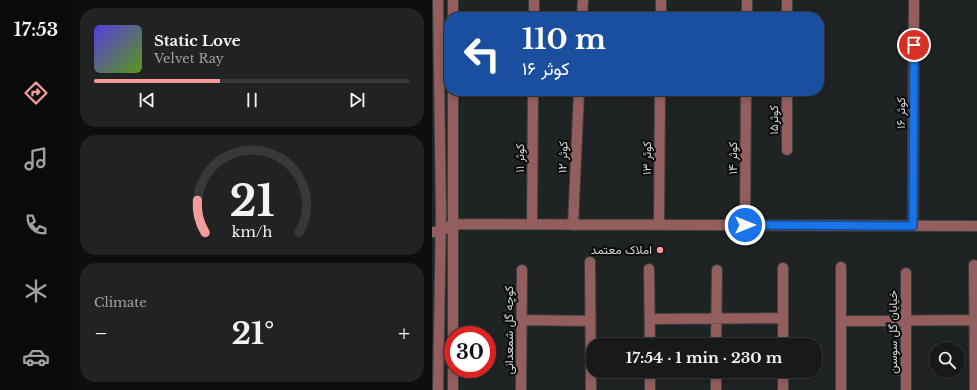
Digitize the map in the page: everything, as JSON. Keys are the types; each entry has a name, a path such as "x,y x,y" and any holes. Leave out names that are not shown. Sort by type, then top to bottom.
{"street":[{"path":"438,0 436,214 438,390"},
{"path":"453,0 453,12"},
{"path":"534,0 534,12"},
{"path":"582,12 583,0"},
{"path":"661,0 661,12"},
{"path":"747,0 747,12"},
{"path":"787,0 787,12"},
{"name":"کوثر ۱۶","path":"913,226 914,0"},
{"path":"453,96 453,326"},
{"name":"کوثر ۱۱","path":"532,224 533,96"},
{"name":"کوثر ۱۲","path":"573,225 579,96"},
{"name":"کوثر ۱۳","path":"659,225 660,96"},
{"name":"کوثر ۱۴","path":"745,225 746,96"},
{"name":"کوثر۱۵","path":"787,96 787,150"},
{"path":"436,214 453,224"},
{"path":"436,232 453,224 977,226"},
{"path":"590,262 591,390"},
{"path":"974,265 975,390"},
{"path":"841,267 842,390"},
{"path":"783,268 783,338"},
{"path":"650,269 650,338"},
{"name":"کوچه گل شمعدانی","path":"521,390 522,270"},
{"path":"716,338 717,270"},
{"name":"خیابان گل سوسن","path":"906,273 906,390"},
{"path":"650,319 783,318"},
{"path":"522,320 590,321"},
{"path":"841,321 974,320"},
{"path":"453,378 453,390"},
{"path":"650,378 650,390"},
{"path":"716,378 716,390"},
{"path":"783,378 783,390"}],"place":[{"name":"املاک معتمد","path":"660,250"}],"route":[{"path":"745,225 913,226 914,45"}]}
